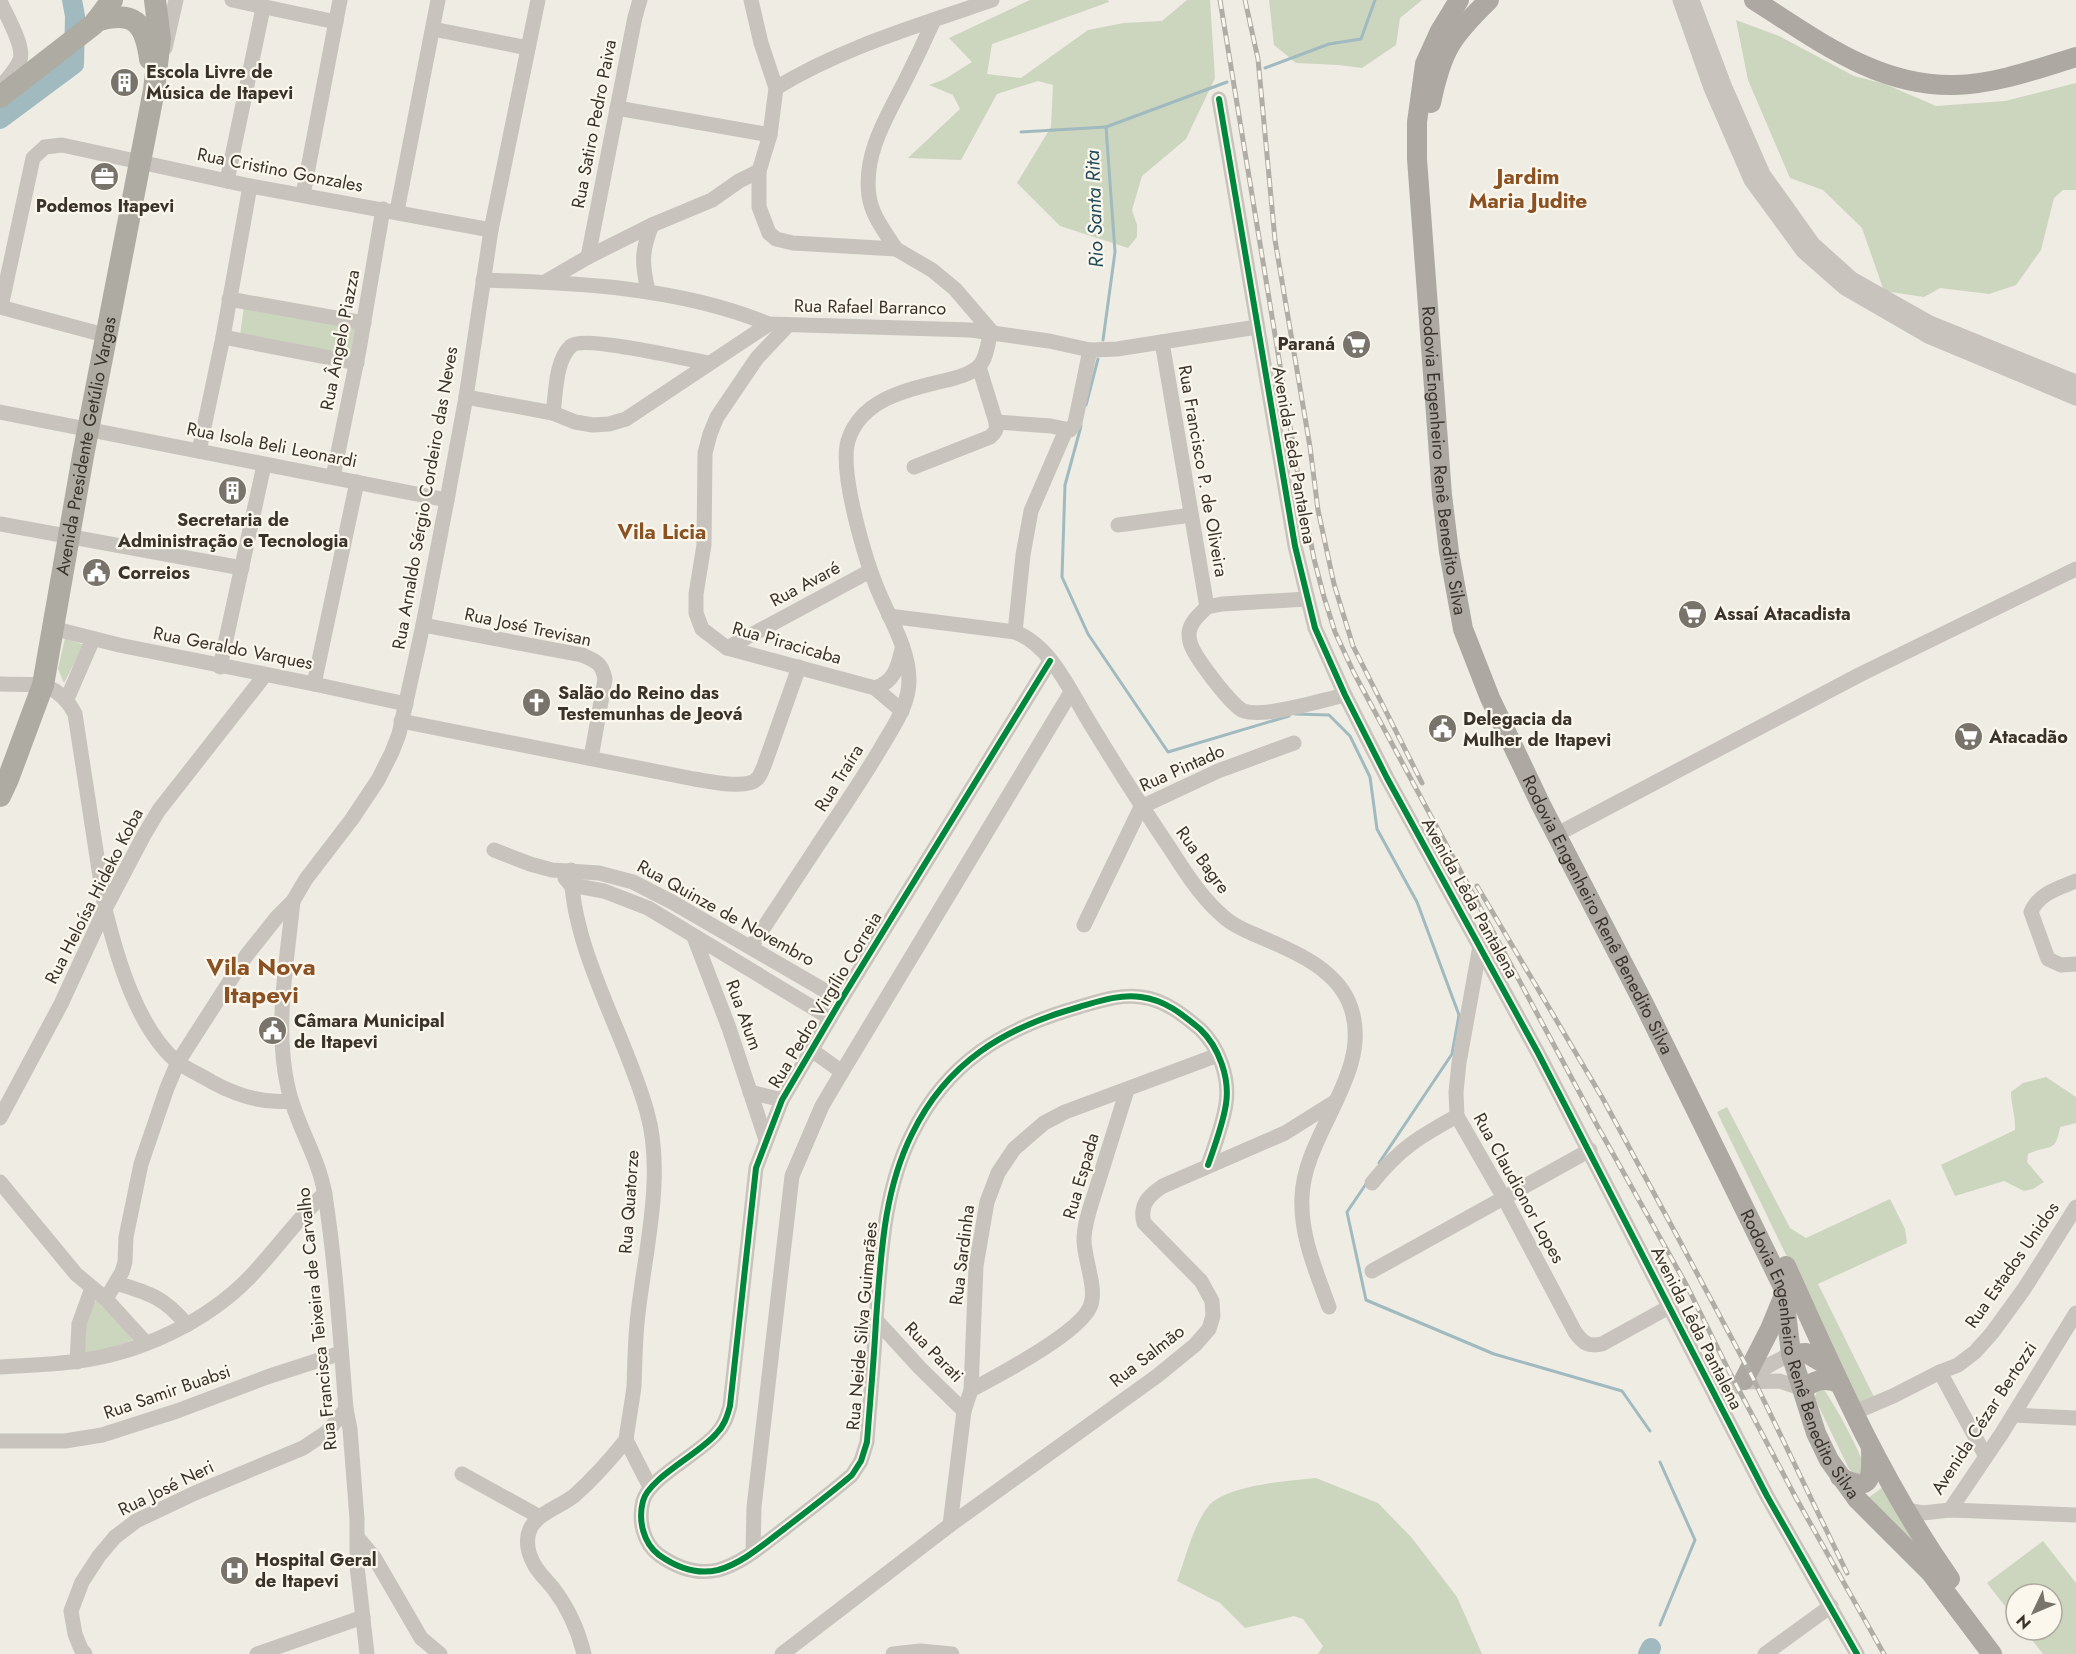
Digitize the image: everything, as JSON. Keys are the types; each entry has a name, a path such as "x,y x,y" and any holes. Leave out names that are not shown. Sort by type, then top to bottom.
{"highway":[{"path":"0,97 60,52 95,22 112,0"},
{"path":"155,0 160,39 155,85"},
{"path":"95,22 112,16 123,16 141,26 148,44 155,85"},
{"name":"Avenida Presidente Getúlio Vargas","path":"0,796 43,685 155,85"}],"main road":[{"name":"Rodovia Engenheiro Renê Benedito Silva","path":"1459,0 1440,31 1425,64 1417,122 1417,150 1442,495 1461,621 1490,698 1541,805 1644,1004 1783,1287 1788,1313 1791,1354 1816,1432 1829,1460 1840,1477 1878,1521 1931,1573 1992,1654"},
{"name":"Rodovia Engenheiro Renê Benedito Silva","path":"1489,0 1453,37 1443,56 1430,108 1431,197 1449,463 1458,548 1471,618 1493,678 1537,772 1768,1227 1871,1449 1940,1565 2005,1654"},
{"path":"1754,0 1852,61 1889,76 1920,83 1954,85 1989,81 2076,57"},
{"path":"1743,1381 1770,1329 1784,1295"},
{"path":"1791,1354 1806,1353 1836,1376 1819,1379 1804,1389"},
{"path":"1840,1477 1854,1485 1866,1483 1872,1472 1871,1449"}],"street":[{"path":"155,85 176,0"},
{"path":"232,0 336,22"},
{"path":"303,195 340,0"},
{"name":"Rua Ângelo Piazza","path":"333,477 364,323 433,30 438,0"},
{"name":"Rua Arnaldo Sérgio Cordeiro das Neves","path":"293,901 302,884 352,819 378,780 392,752 406,704 447,500 491,230 538,0"},
{"name":"Rua Satiro Pedro Paiva","path":"588,257 640,0"},
{"path":"776,88 805,70 882,37 992,0"},
{"path":"1680,0 1711,88 1751,180 1803,251 1845,288 1928,336 2076,398"},
{"path":"1692,0 1724,85 1763,174 1813,244 1852,279 1930,323 2076,382"},
{"path":"0,1 21,51 20,60 0,88"},
{"path":"755,3 776,88 770,135 759,171 759,207 769,233 776,239 793,243 896,249"},
{"path":"227,181 264,8"},
{"path":"914,467 990,438 997,430 979,366 983,361 991,331 955,289 932,270 896,249 876,219 869,197 868,170 882,125 934,20"},
{"path":"433,30 528,48"},
{"name":"Avenida Lêda Pantalena","path":"1219,99 1294,546 1306,599 1316,628 1345,694 1387,778 1590,1150 1767,1496 1857,1654"},
{"path":"617,108 770,135"},
{"name":"Rua Cristino Gonzales","path":"1,307 33,158 45,147 62,145 250,186 491,230"},
{"path":"545,282 588,257 652,225 712,200 739,181 759,171"},
{"path":"199,451 223,337 250,186"},
{"path":"648,291 643,254 644,243 652,225"},
{"name":"Rua Rafael Barranco","path":"483,280 545,282 648,291 738,311 769,324 991,331 1090,350 1117,349 1257,327"},
{"path":"229,299 364,323"},
{"path":"1,307 108,336"},
{"path":"465,397 553,413 575,422 593,425 609,424 626,419 769,324"},
{"name":"Rua Piracicaba","path":"788,325 757,358 717,417 705,453 704,545 696,594 696,613 702,629 727,648 875,688 902,711"},
{"path":"223,337 357,363"},
{"path":"553,413 561,364 570,347 576,343 590,342 708,363"},
{"name":"Rua Francisco P. de Oliveira","path":"1161,342 1207,607"},
{"path":"996,422 1051,426 1070,430 1075,423 1090,350"},
{"name":"Rua Traíra","path":"751,947 860,784 902,711 909,681 902,647 870,571 845,464 849,441 857,424 875,405 897,393 959,377 979,366"},
{"name":"Rua Isola Beli Leonardi","path":"0,412 447,500"},
{"path":"1015,632 1023,555 1031,511 1066,430"},
{"path":"220,667 264,465"},
{"path":"314,684 357,482"},
{"path":"1118,525 1191,515"},
{"path":"0,524 242,568"},
{"path":"1567,829 1861,674 2076,569"},
{"name":"Rua Avaré","path":"727,648 870,571"},
{"path":"1306,599 1207,607 1194,620 1189,631 1190,643 1216,681 1234,704 1243,711 1277,710 1345,694"},
{"name":"Rua Bagre","path":"889,616 1015,632 1028,637 1050,661 1071,692 1141,807 1198,891 1227,921 1323,969 1340,986 1351,1007 1356,1034 1352,1056 1337,1100 1318,1136 1308,1162 1302,1196 1303,1222 1310,1254 1329,1307"},
{"name":"Rua José Trevisan","path":"423,625 582,655 595,660 603,669 605,679 591,758"},
{"name":"Rua Geraldo Varques","path":"52,628 220,667 406,704"},
{"path":"68,699 93,639"},
{"path":"875,688 885,685 892,677 898,666 902,647"},
{"name":"Rua Pedro Virgílio Correia","path":"650,1486 715,1436 724,1424 730,1406 756,1168 782,1100 1050,661"},
{"path":"401,721 694,779 738,785 749,784 757,779 764,766 799,667"},
{"name":"Rua Heloísa Hideko Koba","path":"0,1118 144,835 159,810 265,675"},
{"path":"0,684 43,685 68,699 75,714 105,909 112,938 147,1026 160,1044 178,1062 239,1094 274,1103 291,1101 285,1070 282,1009 293,901"},
{"path":"753,1552 754,1507 792,1176 822,1106 1071,692"},
{"name":"Rua Pintado","path":"1084,926 1141,807 1218,771 1293,743"},
{"name":"Rua Quinze de Novembro","path":"494,850 648,908 830,1018"},
{"name":"Rua Quinze de Novembro","path":"571,878 599,873 633,882 841,1000"},
{"name":"Rua Quatorze","path":"571,878 587,952 648,1112 654,1148 654,1183 638,1314 634,1387 626,1440"},
{"path":"2076,881 2044,895 2035,903 2031,912 2048,959 2061,965 2076,964"},
{"path":"106,1299 125,1262 128,1227 141,1164 166,1088 178,1062 246,956 293,901"},
{"name":"Rua Atum","path":"694,937 729,1028 766,1140"},
{"name":"Rua Claudionor Lopes","path":"1480,946 1459,1064 1456,1092 1457,1116 1582,1342 1591,1346 1602,1344 1669,1307"},
{"name":"Rua Neide Silva Guimarães","path":"650,1486 643,1500 641,1518 644,1536 653,1551 668,1562 683,1569 700,1572 716,1570 733,1564 753,1552 852,1475 861,1461 867,1442 881,1240 899,1167 911,1135 926,1108 950,1076 974,1054 1014,1031 1064,1011 1117,996 1142,997 1161,1002 1182,1013 1204,1034 1218,1055 1226,1081 1226,1103 1208,1164"},
{"path":"813,1051 842,1072"},
{"name":"Rua Sardinha","path":"950,1525 964,1411 971,1390 976,1266 980,1235 987,1202 998,1173 1014,1149 1044,1123 1065,1112 1218,1055"},
{"name":"Rua Espada","path":"971,1390 1011,1368 1068,1330 1082,1319 1090,1307 1093,1296 1085,1253 1086,1224 1127,1090"},
{"path":"750,1092 782,1100"},
{"name":"Rua Salmão","path":"950,1525 1157,1376 1195,1345 1209,1329 1213,1316 1212,1301 1201,1281 1144,1223 1142,1214 1144,1204 1151,1194 1208,1164 1285,1132 1337,1100"},
{"name":"Rua Francisca Teixeira de Carvalho","path":"291,1101 318,1165 325,1193 350,1429 358,1538 357,1566 367,1654"},
{"path":"1372,1183 1390,1160 1405,1147 1457,1116"},
{"path":"1372,1271 1590,1150"},
{"path":"0,1182 76,1274 106,1299 146,1343"},
{"path":"0,1367 77,1362 146,1343 187,1324 216,1305 248,1279 325,1193"},
{"name":"Rua Estados Unidos","path":"1853,1413 1893,1396 1940,1371 1958,1365 1975,1352 2024,1289 2076,1207"},
{"path":"116,1283 150,1293 173,1308 187,1324"},
{"path":"77,1362 79,1324 92,1288"},
{"name":"Avenida Cézar Bertozzi","path":"1906,1510 1923,1513 1950,1510 2013,1415 2076,1313"},
{"name":"Rua Parati","path":"876,1320 964,1411"},
{"name":"Rua Samir Buabsi","path":"0,1441 65,1441 102,1435 341,1353"},
{"path":"1716,1398 1791,1354"},
{"path":"1940,1371 1985,1455"},
{"path":"1743,1381 1779,1381 1804,1389"},
{"name":"Rua José Neri","path":"85,1654 75,1634 71,1611 86,1576 115,1537 136,1521 195,1493 303,1448 327,1432 346,1408"},
{"path":"2013,1415 2076,1418"},
{"path":"584,1654 576,1624 566,1606 536,1568 528,1553 526,1540 540,1517 574,1496 599,1472 626,1440 650,1486"},
{"path":"462,1474 540,1517"},
{"path":"1950,1510 2076,1515"},
{"path":"782,1654 950,1525"},
{"path":"358,1538 374,1557 421,1638 440,1654"},
{"path":"1765,1654 1831,1606"},
{"path":"257,1654 363,1617"},
{"path":"894,1654 920,1651 952,1654"}],"green space":[{"path":"1030,0 1108,0 1109,2 992,44 987,74 1021,78 1088,30 1124,23 1162,21 1187,0 1210,0 1215,78 1186,139 1142,176 1132,210 1137,225 1137,237 1128,248 1060,226 1017,183 1051,127 1053,85 1038,81 997,94 961,160 908,158 960,109 953,95 929,85 945,79 972,62 949,38"},
{"path":"1269,0 1422,0 1400,18 1396,45 1362,68 1296,63 1274,45"},
{"path":"1736,20 1779,36 1854,76 1885,84 1936,106 2005,101 2076,83 2076,190 2063,190 2054,198 2041,250 2016,285 1989,294 1940,288 1924,297 1884,291 1862,228 1823,190 1790,178 1748,80"},
{"path":"244,307 359,329 354,358 240,335"},
{"path":"65,638 84,645 64,683 58,669"},
{"path":"2046,1077 2076,1097 2076,1123 2060,1127 2056,1141 2050,1147 2028,1154 2027,1162 2044,1182 2033,1189 2024,1191 2004,1181 1955,1196 1941,1165 2015,1130 2011,1092 2023,1083"},
{"path":"1727,1107 1790,1228 1806,1238 1890,1199 1905,1229 1907,1243 1818,1284 1874,1397 1858,1404 1717,1112"},
{"path":"97,1299 133,1340 84,1357 80,1332 90,1308"},
{"path":"1818,1388 1823,1388 1856,1447 1865,1467 1859,1474 1849,1469 1819,1407 1815,1397"},
{"path":"1316,1478 1378,1503 1412,1538 1457,1597 1482,1654 1318,1654 1323,1646 1303,1619 1294,1616 1245,1628 1220,1603 1177,1581 1197,1525 1207,1508 1215,1500 1241,1489"},
{"path":"1883,1487 1930,1562 1868,1498"},
{"path":"2043,1541 2076,1583 2076,1654 2043,1654 2034,1642 2064,1642 2064,1582 2004,1582 2004,1605 1987,1583"}],"waterway":[{"path":"0,119 74,64 75,16 72,0"},
{"path":"1265,68 1329,44 1361,39 1375,0"},
{"path":"1106,127 1227,82"},
{"name":"Rio Santa Rita","path":"1021,132 1106,127 1115,252 1103,340"},
{"path":"1086,405 1098,359"},
{"path":"1081,426 1065,485 1062,577 1088,634 1168,752 1289,716"},
{"path":"1295,714 1329,715 1350,736 1370,777 1377,829 1417,902 1459,1015 1452,1054 1379,1163"},
{"path":"1366,1184 1347,1212 1366,1300 1494,1354 1622,1391 1650,1431"},
{"path":"1660,1462 1695,1540 1660,1625"},
{"path":"1648,1654 1651,1648"}],"railway":[{"path":"1220,0 1299,481 1314,559 1335,632 1354,673 1598,1127 1687,1286 1796,1498 1884,1654"},
{"path":"1245,0 1258,59 1275,240 1310,447 1318,510 1334,584 1353,646 1422,783"},
{"path":"1477,886 1603,1099 1676,1234 1754,1380 1847,1573"}],"cycle path":[{"path":"1219,99 1295,546 1315,628 1345,695 1387,778 1538,1053 1767,1496 1857,1654"},
{"path":"1050,661 782,1100 756,1168 729,1410 723,1425 716,1434 664,1475 647,1492 641,1516 643,1531 649,1544 659,1555 672,1563 695,1571 710,1571 727,1567 753,1552 852,1475 861,1461 867,1442 882,1249 895,1179 902,1156 926,1109 942,1087 980,1051 1026,1026 1102,1000 1133,996 1165,1004 1187,1018 1207,1036 1218,1054 1225,1074 1227,1094 1225,1112 1208,1165"}],"place":[{"name":"Escola Livre de Música de Itapevi","path":"125,82"},
{"name":"Podemos Itapevi","path":"105,177"},
{"name":"Paraná","path":"1356,344"},
{"name":"Secretaria de Administração e Tecnologia","path":"233,491"},
{"name":"Correios","path":"97,573"},
{"name":"Assaí Atacadista","path":"1693,614"},
{"name":"Salão do Reino das Testemunhas de Jeová","path":"537,703"},
{"name":"Delegacia da Mulher de Itapevi","path":"1442,729"},
{"name":"Atacadão","path":"1968,737"},
{"name":"Câmara Municipal de Itapevi","path":"273,1031"},
{"name":"Hospital Geral de Itapevi","path":"234,1570"}],"district":[{"name":"Jardim Maria Judite","path":"1528,189"},
{"name":"Vila Licia","path":"662,532"},
{"name":"Vila Nova Itapevi","path":"261,981"}]}
